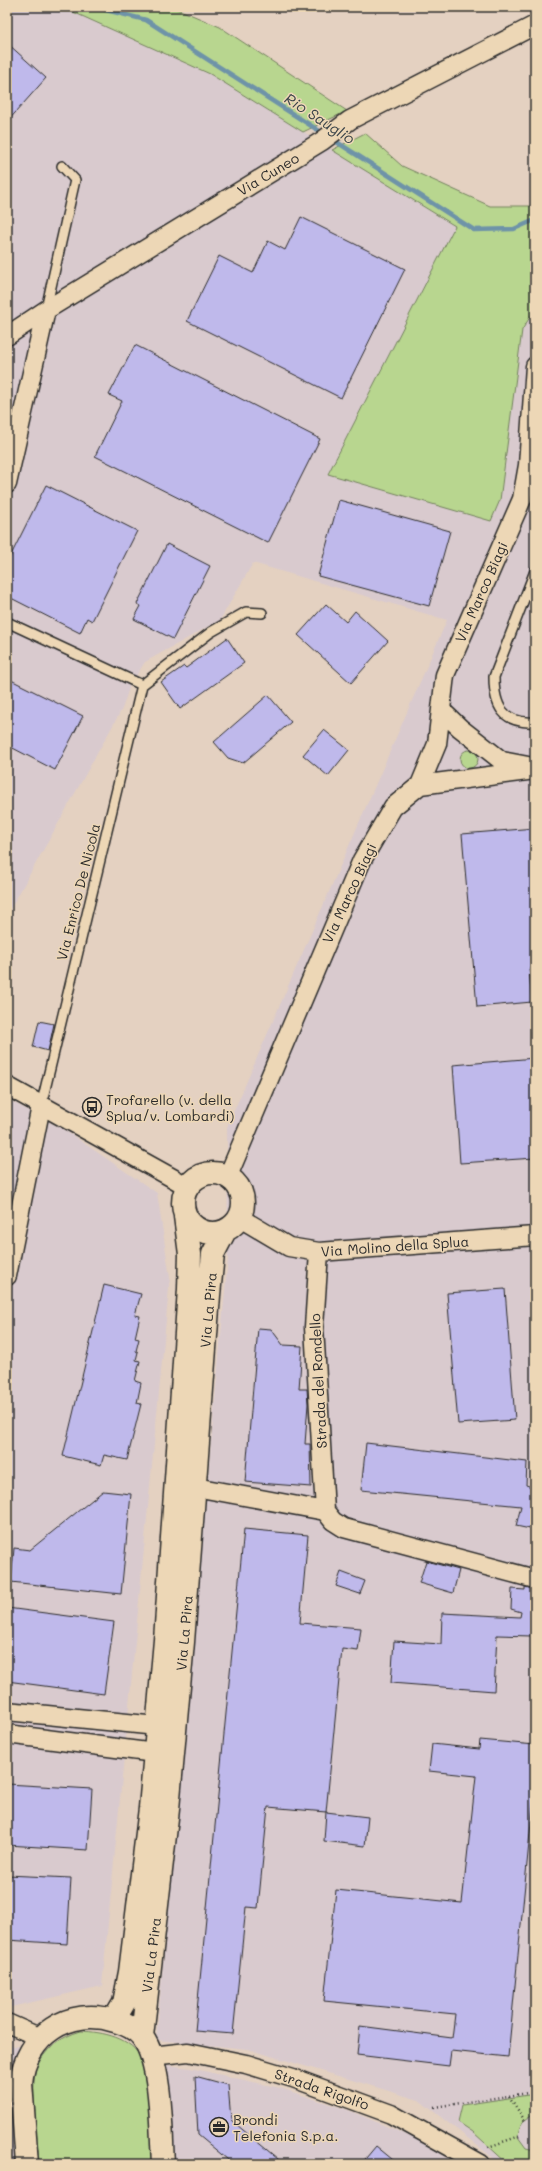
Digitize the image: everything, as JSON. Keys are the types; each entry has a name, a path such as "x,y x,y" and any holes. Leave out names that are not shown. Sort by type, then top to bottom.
{"street":[{"name":"Via Cuneo","path":"7,336 46,310 322,141 350,120 535,25"},
{"path":"7,484 46,310"},
{"name":"Via Marco Biagi","path":"228,1176 362,860 393,807 420,785 437,744 447,668 522,499 528,465 535,366"},
{"path":"442,711 460,728 502,761 535,767"},
{"path":"420,785 535,770"},
{"path":"7,1086 187,1186"},
{"path":"7,1276 41,1106"},
{"path":"210,1172 228,1176 235,1182 243,1199 243,1209 232,1224 206,1233 190,1224 185,1216 183,1201 187,1186 193,1179 210,1172"},
{"name":"Via La Pira","path":"114,2020 124,2003 130,1972 155,1753 165,1640 189,1288 190,1254 185,1216"},
{"name":"Via Molino della Splua","path":"232,1224 290,1247 319,1252 535,1236"},
{"name":"Via La Pira","path":"142,2036 168,1809 213,1254 232,1224"},
{"name":"Strada del Rondello","path":"319,1252 314,1327 325,1510"},
{"path":"195,1487 325,1510 333,1521 344,1528 535,1579"},
{"path":"7,1711 157,1726"},
{"path":"59,1741 61,1717"},
{"path":"7,1734 155,1753"},
{"path":"27,2164 21,2083 22,2070 27,2056 41,2038 53,2028 66,2021 96,2017 114,2020 126,2025 142,2036 151,2056 157,2084 163,2164"},
{"path":"7,2023 41,2038"},
{"name":"Strada Rigolfo","path":"151,2056 188,2052 246,2064 293,2078 391,2114 481,2164"}],"lane":[{"path":"46,310 75,180 62,166"},
{"path":"535,571 497,670 494,688 500,708 509,718 523,723 535,722"},
{"path":"7,622 142,686 212,632 246,612 262,613"},
{"name":"Via Enrico De Nicola","path":"41,1106 142,686"}],"path":[{"path":"434,2107 535,2092"},
{"path":"509,2096 525,2121"},
{"path":"488,2147 520,2136"}],"shaded area":[{"path":"7,7 62,7 210,74 456,226 328,474 491,520 500,500 522,330 535,309 535,2164 501,2164 419,2100 247,2049 156,2040 228,1258 227,1127 447,620 253,563 220,620 145,662 130,685 122,709 7,915"},
{"path":"7,1099 66,1131 157,1193 170,1278 102,1986 11,2007 7,2007"},
{"path":"7,2045 190,2068 280,2088 348,2110 414,2138 458,2164 7,2164"}],"green space":[{"path":"62,7 173,7 220,27 347,111 303,132 210,74"},
{"path":"365,133 402,166 490,206 531,206 535,204 535,309 522,330 500,500 491,521 328,474 455,226 332,150"},
{"path":"469,750 475,753 478,759 475,765 469,768 463,765 460,759 463,753"},
{"path":"81,2031 116,2037 131,2046 142,2060 148,2083 153,2164 39,2164 34,2101 34,2077 36,2069 43,2055 48,2050 60,2040"},
{"path":"535,2094 535,2115 527,2118 522,2123 519,2129 518,2137 526,2148 535,2150 535,2164 508,2164 473,2132 458,2122 462,2105"}],"building":[{"path":"7,43 46,78 7,122"},
{"path":"301,217 405,269 341,398 187,321 219,256 253,273 268,241 285,250"},
{"path":"135,345 320,439 268,543 95,456 122,401 109,395"},
{"path":"46,485 137,531 92,621 87,618 80,633 7,596 7,563"},
{"path":"339,500 450,531 429,606 318,576"},
{"path":"167,544 210,566 173,639 134,619 141,606 137,604"},
{"path":"326,604 346,622 355,611 388,641 351,683 298,635"},
{"path":"227,638 244,663 180,709 161,682 184,666 186,668"},
{"path":"7,678 83,716 55,770 7,745"},
{"path":"268,695 291,722 243,763 228,758 214,742"},
{"path":"324,730 349,750 328,776 303,755"},
{"path":"535,828 535,969 529,969 532,1002 477,1007 462,834"},
{"path":"39,1021 54,1024 48,1051 33,1047"},
{"path":"535,1058 535,1158 460,1163 453,1065"},
{"path":"104,1285 141,1294 135,1315 140,1316 135,1338 139,1339 136,1351 138,1352 136,1360 140,1361 135,1381 141,1383 137,1403 141,1404 127,1460 104,1455 101,1465 63,1456"},
{"path":"505,1289 515,1420 458,1424 447,1293"},
{"path":"258,1328 271,1329 283,1345 302,1346 299,1389 307,1389 308,1404 305,1444 310,1444 311,1487 245,1482"},
{"path":"366,1443 527,1462 526,1485 535,1488 535,1530 516,1526 521,1506 361,1490"},
{"path":"103,1491 131,1494 121,1594 11,1582 14,1548 30,1550"},
{"path":"244,1529 308,1535 300,1623 361,1628 358,1651 342,1649 326,1812 268,1807 258,1908 246,1907 233,2034 195,2031"},
{"path":"426,1561 459,1570 453,1593 419,1583"},
{"path":"341,1572 365,1581 360,1594 336,1586"},
{"path":"525,1587 533,1589 531,1636 497,1635 494,1691 391,1683 394,1641 441,1644 442,1613 520,1617 521,1612 511,1609 512,1589 525,1590"},
{"path":"7,1608 114,1622 104,1694 7,1681"},
{"path":"480,1740 535,1745 535,1782 508,2057 451,2051 449,2066 357,2055 360,2026 452,2038 455,2014 324,2001 336,1890 462,1903 476,1776 429,1771 432,1744 479,1749"},
{"path":"7,1784 92,1789 88,1850 7,1845"},
{"path":"326,1812 368,1817 365,1846 324,1841"},
{"path":"7,1875 71,1878 67,1944 7,1940"},
{"name":"Brondi Telefonia S.p.a.","path":"195,2076 228,2085 231,2120 284,2164 233,2164 198,2135"},
{"path":"376,2146 398,2164 361,2164"}],"waterway":[{"name":"Rio Sauglio","path":"94,7 146,20 324,134"},
{"name":"Rio Sauglio","path":"332,139 474,230 514,229 535,220"}],"place":[{"name":"Trofarello (v. della Splua/v. Lombardi)","path":"92,1107"},
{"name":"Brondi Telefonia S.p.a.","path":"219,2127"}]}
